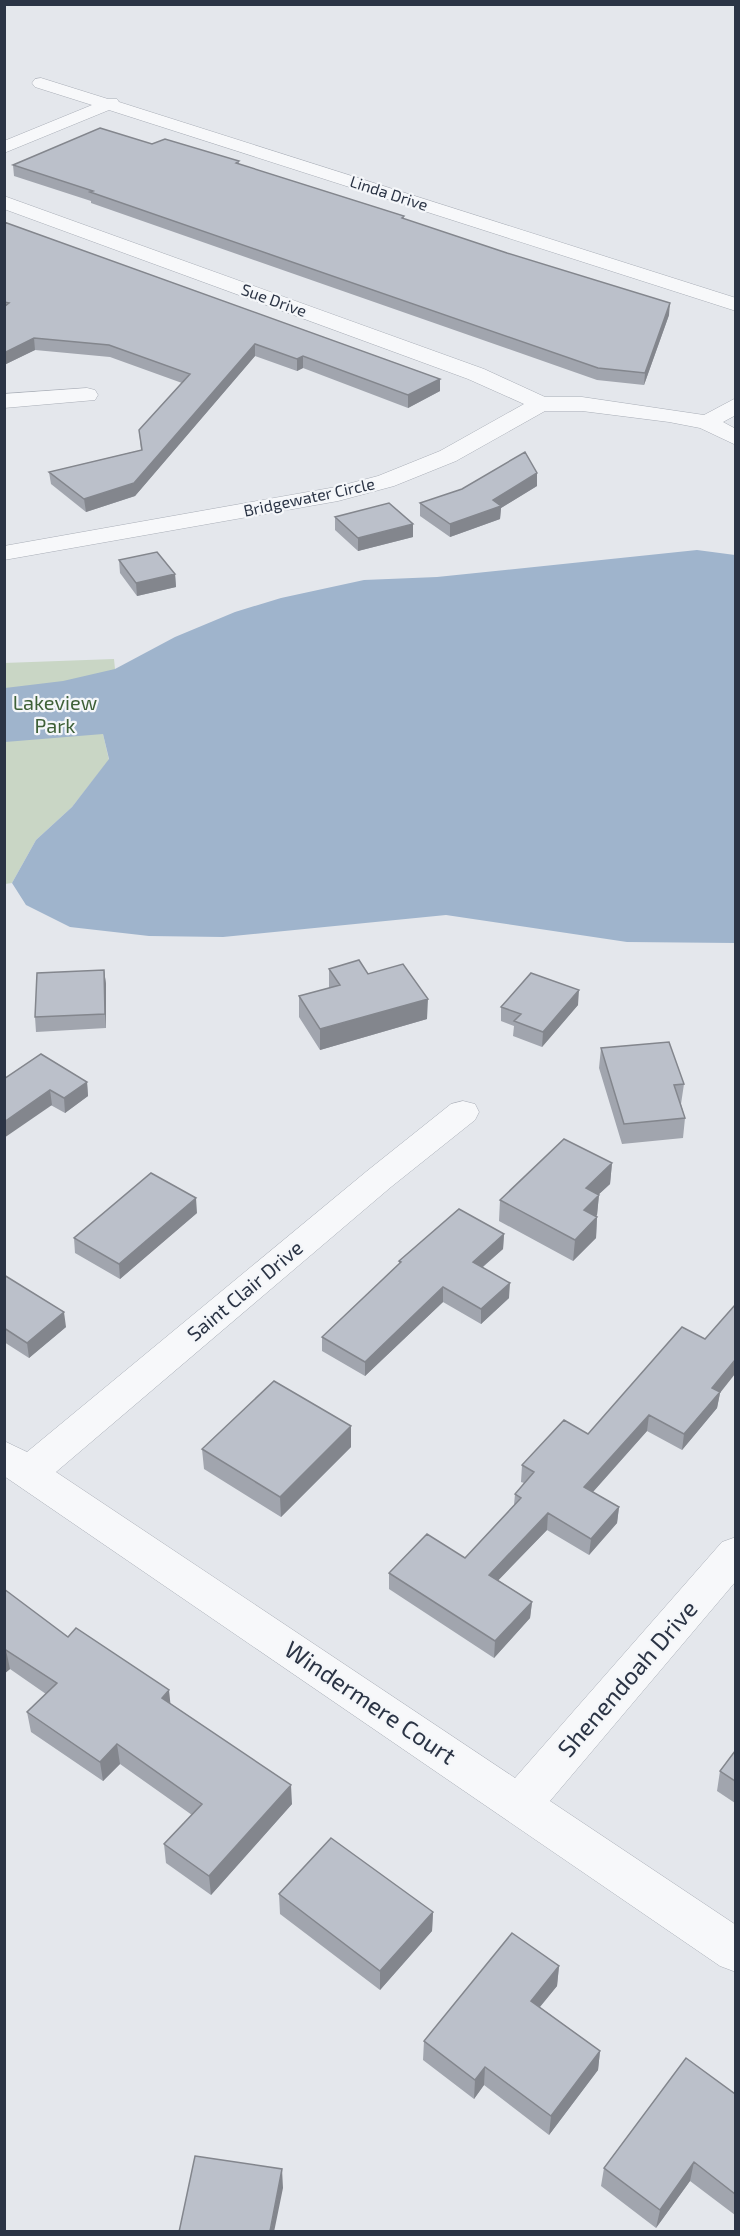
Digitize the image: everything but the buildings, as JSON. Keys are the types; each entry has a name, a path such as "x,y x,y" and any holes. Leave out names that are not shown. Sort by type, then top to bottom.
{"street":[{"name":"Linda Drive","path":"41,83 735,305"},
{"path":"4,148 111,104"},
{"name":"Sue Drive","path":"4,202 465,370 541,404"},
{"path":"4,401 87,395"},
{"name":"Bridgewater Circle","path":"4,553 315,498 376,483 448,456 541,404 582,404 707,422"},
{"path":"735,405 707,422 735,438"},
{"name":"Saint Clair Drive","path":"17,1464 463,1112"},
{"name":"Windermere Court","path":"17,1464 735,1951"},
{"name":"Shenendoah Drive","path":"520,1804 735,1553"}],"green space":[{"name":"Lakeview Park","path":"114,659 115,669 103,734 109,760 72,807 36,840 12,883 5,884 4,663"}],"water":[{"path":"697,550 735,555 735,943 627,942 446,915 223,937 149,936 70,927 26,905 12,883 36,840 72,807 109,759 103,734 5,742 5,688 63,681 115,669 175,637 235,612 281,598 364,580 437,577"}]}
